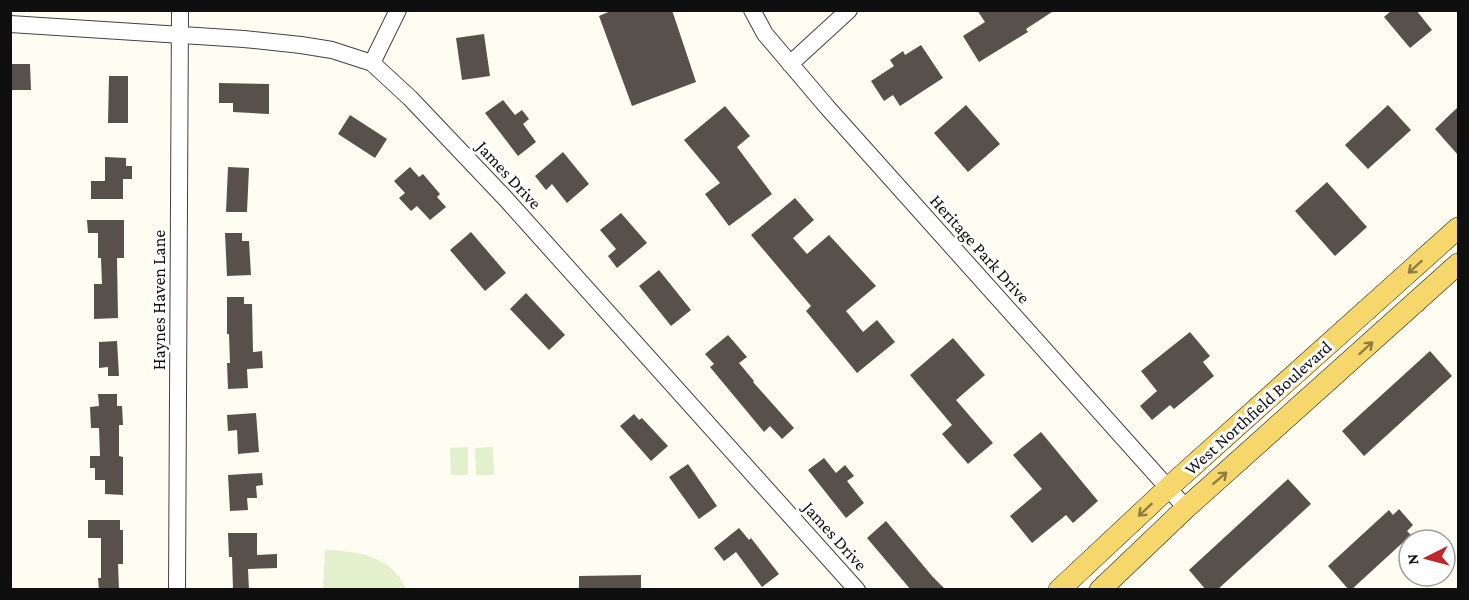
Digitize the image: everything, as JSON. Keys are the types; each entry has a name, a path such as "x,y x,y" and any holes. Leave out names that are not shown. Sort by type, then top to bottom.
{"main road":[{"name":"West Northfield Boulevard","path":"1059,590 1168,488 1458,228"},
{"name":"West Northfield Boulevard","path":"1100,590 1186,508 1286,421 1458,264"},
{"path":"1266,401 1286,421"}],"street":[{"name":"Haynes Haven Lane","path":"177,590 180,10"},
{"path":"372,63 398,10"},
{"name":"Heritage Park Drive","path":"752,10 765,34 790,64 1186,508"},
{"path":"790,64 849,10"},
{"name":"James Drive","path":"10,24 301,45 332,50 372,63 410,98 505,198 857,590"}],"green space":[{"path":"468,447 468,475 451,475 450,448"},
{"path":"493,447 494,475 476,475 475,448"},
{"path":"325,550 361,554 383,562 400,578 406,589 323,589"}],"building":[{"path":"613,10 672,10 696,82 632,106 599,16"},
{"path":"977,10 1055,10 1026,29 1028,32 979,62 963,36 985,22"},
{"path":"1392,10 1416,10 1432,30 1410,48 1384,17"},
{"path":"484,34 490,76 462,80 456,38"},
{"path":"921,45 943,78 900,106 893,95 884,101 871,81 894,66 890,60 903,51 905,55"},
{"path":"10,64 30,64 31,90 10,90"},
{"path":"109,76 128,76 128,123 108,123"},
{"path":"219,83 269,84 269,114 233,112 233,103 219,103"},
{"path":"503,100 515,115 522,110 529,119 523,124 536,142 518,156 485,113"},
{"path":"966,105 1000,144 968,172 934,133"},
{"path":"1388,105 1411,130 1368,169 1345,145"},
{"path":"725,106 750,136 737,147 772,194 729,226 705,194 720,183 684,140"},
{"path":"1458,107 1458,155 1435,129"},
{"path":"350,115 387,139 375,158 338,134"},
{"path":"563,152 589,184 567,203 552,184 546,190 535,176"},
{"path":"105,157 126,158 126,166 132,166 132,179 123,179 123,199 91,199 91,181 105,181"},
{"path":"228,167 249,168 247,212 226,212"},
{"path":"410,167 419,177 423,174 440,194 437,197 446,207 430,220 417,206 411,211 399,198 405,193 394,181"},
{"path":"1327,182 1367,227 1335,256 1295,211"},
{"path":"795,198 814,220 793,238 807,254 829,235 876,286 846,311 863,332 877,320 895,342 857,373 806,311 811,306 751,235"},
{"path":"621,213 647,243 617,268 608,256 616,249 600,230"},
{"path":"87,220 124,220 124,258 117,258 118,318 94,319 94,284 102,284 101,258 98,258 98,233 88,233"},
{"path":"471,232 506,273 485,291 450,250"},
{"path":"225,233 242,233 242,241 249,241 251,275 227,276"},
{"path":"659,270 691,310 671,326 639,286"},
{"path":"526,293 565,335 549,350 510,309"},
{"path":"227,297 244,297 244,304 252,304 253,352 262,351 263,368 247,369 248,388 228,389 227,363 230,363"},
{"path":"1190,332 1210,356 1203,362 1214,376 1174,409 1170,405 1152,420 1140,406 1157,391 1141,371"},
{"path":"728,335 747,357 739,363 794,428 782,439 770,426 764,432 710,367 714,364 705,354"},
{"path":"953,338 985,375 956,400 993,443 968,464 942,434 952,425 910,375"},
{"path":"117,341 119,376 108,376 108,367 99,368 99,342"},
{"path":"1430,351 1452,376 1364,456 1342,431"},
{"path":"98,394 117,394 117,406 122,406 123,425 119,425 119,456 123,457 123,495 105,494 105,480 95,480 95,468 90,468 90,456 100,456 99,428 91,428 90,407 99,406"},
{"path":"256,413 259,452 238,454 237,430 228,431 227,415"},
{"path":"634,414 639,420 642,418 668,446 651,461 620,426"},
{"path":"1041,432 1098,501 1073,523 1066,515 1032,543 1010,516 1042,489 1013,455"},
{"path":"824,458 836,473 845,465 854,476 847,481 864,503 846,518 808,470"},
{"path":"688,464 717,506 699,519 669,477"},
{"path":"262,473 263,485 256,486 257,498 247,498 248,510 230,511 228,475"},
{"path":"1288,479 1311,504 1217,590 1206,590 1189,570"},
{"path":"1399,509 1413,525 1410,528 1397,528 1397,548 1349,590 1328,566 1389,510 1393,515"},
{"path":"88,520 120,520 120,530 123,530 123,564 118,564 119,590 99,590 101,538 88,538"},
{"path":"886,521 946,590 911,590 867,538"},
{"path":"739,528 749,540 751,538 779,574 762,587 736,552 724,561 714,548"},
{"path":"228,533 257,533 257,555 277,554 277,568 248,569 249,590 233,590 232,557 229,557"},
{"path":"641,575 641,590 579,590 579,576"}]}
